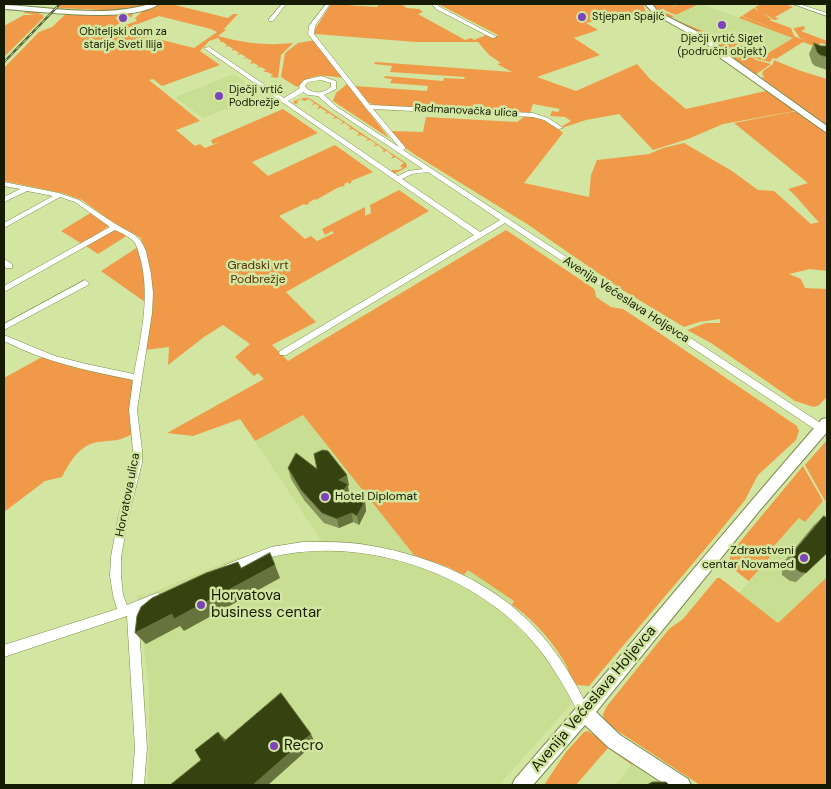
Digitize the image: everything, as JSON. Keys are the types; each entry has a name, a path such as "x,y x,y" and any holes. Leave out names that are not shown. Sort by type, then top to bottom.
{"street":[{"path":"4,7 128,12 156,4"},
{"path":"271,20 284,4"},
{"path":"328,4 312,26 310,32 368,107 404,148"},
{"path":"434,4 438,8 494,37"},
{"path":"648,4 656,13 709,41 725,57 827,130"},
{"path":"795,4 827,15"},
{"path":"207,48 286,99 396,179 479,235"},
{"path":"322,78 331,80 335,85 332,90 327,92 319,94 309,93 286,99 302,89 306,81 322,78"},
{"path":"302,89 309,93"},
{"name":"Avenija Većeslava Holjevca","path":"327,92 345,113"},
{"name":"Avenija Većeslava Holjevca","path":"319,94 505,220 824,426 521,785"},
{"name":"Radmanovačka ulica","path":"368,107 533,115 546,119 560,128"},
{"path":"410,172 416,161"},
{"path":"396,179 410,172 430,170"},
{"name":"Horvatova ulica","path":"4,184 77,200 139,242 147,265 148,295 145,337 133,411 138,444 137,462 127,495 115,578 119,601 128,610 141,748 138,785"},
{"path":"4,200 25,189"},
{"path":"4,226 59,195"},
{"path":"283,353 505,220"},
{"path":"4,289 115,226"},
{"path":"4,327 84,283"},
{"path":"4,338 30,351 70,365 139,378"},
{"path":"222,572 271,553 324,546 345,546 392,555 438,568 481,593 522,622 552,658 584,712 614,741 682,785"},
{"path":"4,651 128,610 168,594"}],"shaded area":[{"name":"Dječji vrtić Siget (područni objekt)","path":"699,4 794,38 765,55 671,18"},
{"name":"Dječji vrtić Podbrežje","path":"234,74 262,95 203,118 175,97"},
{"path":"303,414 330,449 448,567 464,575 468,569 506,594 514,601 513,605 540,631 564,661 571,679 563,686 572,703 499,785 147,785 149,689 137,595 146,595 234,559 277,547 322,542 255,441"},
{"path":"827,498 827,577 778,623 739,593 771,557 768,554 800,518 805,521"},
{"path":"634,762 670,785 615,785"}],"green space":[{"path":"62,4 151,4 123,11 58,8"},
{"name":"Gradski vrt Podbrežje","path":"159,4 171,4 228,18 233,14 238,14 224,29 226,30 218,36 255,43 293,43 281,55 278,78 270,77 273,75 263,72 266,70 261,67 256,68 259,66 254,63 250,64 252,61 247,58 243,59 246,57 241,54 237,55 239,53 235,50 231,51 233,49 229,46 225,47 227,45 219,42 221,41 218,38 209,41 200,51 220,65 162,86 153,79 149,80 200,121 176,130 195,146 200,144 205,148 220,142 213,144 211,140 283,109 318,133 252,162 268,176 335,145 373,172 351,181 349,184 348,182 344,184 345,186 315,199 309,204 304,204 279,216 305,239 311,236 317,241 334,233 332,231 325,235 322,229 365,207 365,216 371,213 370,205 399,190 429,211 286,292 316,322 272,345 288,361 506,230 593,288 596,297 611,307 623,309 797,426 799,431 796,440 758,475 745,500 589,686 577,685 554,646 534,623 512,605 514,601 468,570 464,575 414,555 303,415 255,441 240,419 193,436 167,433 264,379 258,373 254,376 235,357 250,344 223,325 168,365 169,347 145,350 148,325 144,246 140,240 142,239 111,221 82,200 62,193 4,181 4,68 39,32 52,27 68,12 133,12 132,17 123,15 115,18 121,22 115,26 117,28 137,21 135,18 144,10","holes":["159,16 217,32 194,48 122,30"]},
{"path":"331,4 377,7 379,4 401,4 407,8 419,9 423,12 418,14 465,40 471,38 474,40 486,35 493,38 498,35 438,4 644,4 645,11 660,18 600,20 586,23 598,30 574,38 600,55 537,77 576,91 637,64 650,79 686,109 770,90 795,111 723,124 688,139 653,150 619,114 586,120 562,128 571,121 565,117 550,116 552,111 558,112 560,109 533,104 530,113 374,105 367,102 355,86 427,91 428,86 390,83 392,79 384,78 385,76 443,81 444,78 464,79 465,77 390,72 392,66 374,64 375,62 512,72 497,64 501,63 489,55 478,42 416,42 315,34 315,29"},
{"path":"652,4 677,4 670,8 679,4 699,4 676,15 664,10 657,11"},
{"path":"762,4 785,4 793,7 775,17 779,19 774,20 762,12 772,20 769,20 791,28 794,36 806,41 800,38 793,28 796,29 794,28 804,26 805,29 801,31 827,41 827,45 821,43 818,45 819,48 803,42 776,59 773,58 770,62 757,59 744,51 756,60 771,64 755,75 732,60 712,39 709,40 657,13 661,11 674,16 671,18 718,37 713,39 720,37 765,55 793,38 739,18 741,16 788,34 742,16 754,8 759,11 755,7"},
{"path":"26,8 41,11 39,14 44,15 42,16 44,17 4,57 4,26 24,15 36,15 24,13"},
{"path":"315,40 315,43 330,59 343,78 314,77 308,79 300,87 281,77 285,53 298,43"},
{"path":"774,60 827,79 827,127 765,82 762,77 765,76 762,75 763,71 773,64"},
{"path":"347,84 389,138 333,101 336,93"},
{"path":"303,98 309,98 406,163 407,167 394,174 391,172 392,170 403,168 400,166 404,163 395,157 391,159 393,156 387,151 382,152 384,150 378,145 373,147 376,144 370,140 365,141 368,139 361,135 357,136 359,133 353,129 348,130 351,128 345,123 340,124 343,122 337,118 332,119 335,117 329,113 325,114 327,112 321,108 317,109 319,106 316,104 312,105 314,103 309,99 304,101 301,99 297,101 298,103 294,104 294,101"},
{"path":"800,112 827,131 827,271 810,269 789,274 801,279 805,288 827,289 827,397 814,407 795,401 711,343 687,330 706,323 720,323 720,319 699,322 684,327 624,291 527,224 417,156 404,147 389,131 423,132 426,117 517,122 527,115 535,116 563,133 524,183 589,197 591,175 597,160 649,154 663,148 684,143 732,171 758,190 774,191 811,224 819,222 788,189 808,183 734,123"},
{"path":"92,212 109,226 82,244 61,231"},
{"path":"115,228 128,235 98,254 86,246"},
{"path":"138,247 145,275 145,302 101,271"},
{"path":"42,357 76,368 130,378 133,382 131,403 132,434 119,440 91,444 80,450 62,477 45,481 4,512 4,378"},
{"path":"827,440 827,498 825,501 805,465"},
{"path":"803,466 823,501 805,522 799,518 768,553 771,556 749,581 733,567 730,554"},
{"path":"827,577 827,785 700,785 604,722 603,714 607,706 669,629 683,619 717,578 720,578 778,623"},
{"path":"588,731 634,762 632,765 608,748 576,785 544,785 566,752 584,732"}],"building":[{"path":"814,43 827,46 827,57 817,52"},
{"name":"Hotel Diplomat","path":"323,450 328,451 347,475 339,480 348,484 343,491 365,501 357,516 352,513 337,519 322,513 301,490 288,468 296,453 317,469 314,454"},
{"name":"Zdravstveni centar Novamed","path":"824,516 827,518 827,553 806,573 800,572 792,566 791,555"},
{"path":"270,553 275,565 174,619 172,614 135,633 137,616 141,607 152,598 206,573 238,562 241,568"},
{"name":"Recro","path":"281,693 311,734 253,785 170,785 201,760 195,750 218,732 224,741"},
{"path":"653,782 666,782 669,785 647,785"}],"railway":[{"path":"4,62 60,4"}],"place":[{"name":"Stjepan Spajić","path":"582,17"},
{"name":"Obiteljski dom za starije Sveti Ilija","path":"123,18"},
{"name":"Dječji vrtić Siget (područni objekt)","path":"722,25"},
{"name":"Dječji vrtić Podbrežje","path":"219,96"},
{"name":"Hotel Diplomat","path":"325,497"},
{"name":"Zdravstveni centar Novamed","path":"804,558"},
{"name":"Horvatova business centar","path":"201,605"},
{"name":"Recro","path":"274,746"}]}
